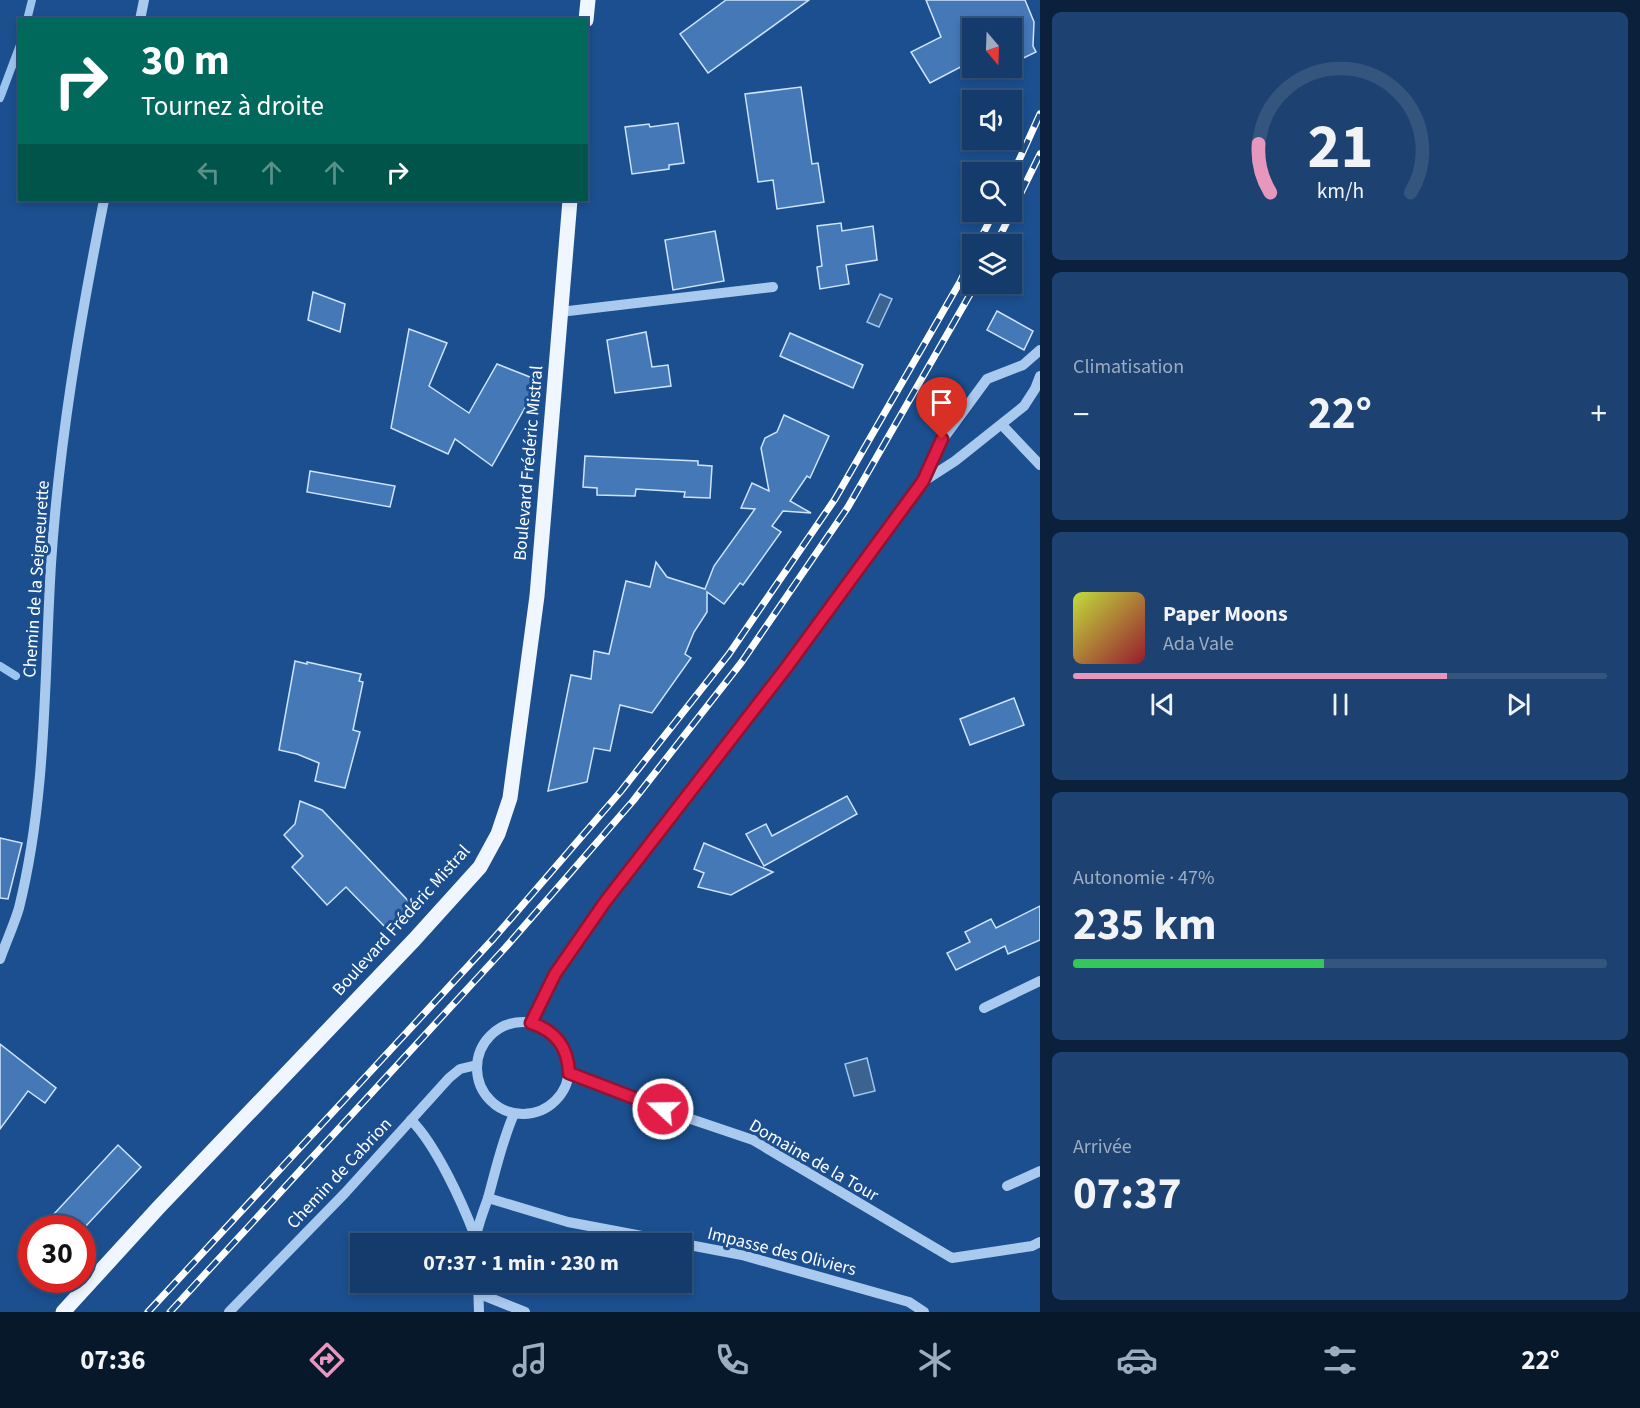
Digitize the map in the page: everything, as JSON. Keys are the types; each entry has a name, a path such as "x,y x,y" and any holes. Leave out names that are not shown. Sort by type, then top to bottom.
{"main road":[{"path":"586,18 588,0"},
{"name":"Boulevard Frédéric Mistral","path":"63,1312 480,867 498,834 510,798 537,596 570,201"}],"street":[{"path":"140,18 144,0"},
{"name":"Chemin de la Seigneurette","path":"0,959 18,909 38,806 51,564 63,436 104,201"},
{"path":"560,312 773,287"},
{"path":"531,1023 555,974 605,902 786,668 923,481 942,439 987,378 1023,365 1040,350"},
{"path":"923,481 955,461 1024,406 1040,376"},
{"path":"1002,425 1040,465"},
{"path":"984,1008 1040,981"},
{"path":"518,1023 531,1023 552,1032 560,1040 566,1050 569,1073 560,1096 551,1105 540,1111 514,1114 490,1101 478,1078 477,1065 486,1041 495,1032 518,1023"},
{"name":"Chemin de Cabrion","path":"229,1312 345,1193 449,1078 460,1069 477,1065"},
{"name":"Domaine de la Tour","path":"569,1073 679,1115 753,1140 952,1258 1032,1246 1040,1242"},
{"path":"477,1233 500,1147 514,1114"},
{"path":"411,1120 423,1132 465,1210 473,1233"},
{"path":"1007,1186 1040,1171"},
{"name":"Impasse des Oliviers","path":"488,1198 568,1222 742,1255 909,1302 924,1312"},
{"path":"479,1293 479,1312"},
{"path":"489,1293 525,1312"}],"water":[{"path":"880,294 892,299 879,327 867,322"},
{"path":"867,1058 875,1091 854,1096 845,1064"}],"building":[{"path":"726,0 809,0 708,73 680,34"},
{"path":"926,0 1025,0 1034,22 1033,46 1036,52 1022,59 1022,18 962,18 962,66 930,83 911,52 941,37"},
{"path":"801,87 812,164 818,163 824,202 777,209 773,180 758,182 745,94"},
{"path":"678,123 684,163 669,165 669,169 632,174 625,127 649,124 650,127"},
{"path":"841,223 842,231 873,226 877,260 846,265 849,284 820,289 817,267 822,266 817,226"},
{"path":"715,231 724,281 673,290 665,240"},
{"path":"313,292 345,304 340,332 308,320"},
{"path":"997,311 1033,331 1024,350 987,330"},
{"path":"409,329 447,343 429,386 469,413 497,364 540,381 492,466 455,439 448,454 391,428"},
{"path":"646,332 652,367 668,365 671,386 615,393 607,340"},
{"path":"790,333 863,365 853,388 780,356"},
{"path":"784,415 829,436 810,478 807,476 790,501 811,513 783,511 772,526 781,532 743,585 740,583 724,604 707,592 707,612 694,632 685,654 691,658 652,713 620,705 610,751 594,748 587,782 548,791 571,675 591,679 594,651 609,654 626,581 650,587 656,562 667,577 705,589 714,566 755,509 741,508 752,483 769,491 761,448 765,438 777,432"},
{"path":"585,456 698,461 698,465 712,466 710,498 684,497 685,492 636,489 635,496 597,495 597,488 583,487"},
{"path":"310,471 395,486 390,507 307,492"},
{"path":"295,661 361,674 359,681 363,682 353,730 360,732 345,788 315,781 319,763 279,750"},
{"path":"1014,698 1024,725 970,745 960,719"},
{"path":"847,796 857,814 764,866 746,834 766,824 772,836"},
{"path":"300,801 322,810 415,908 387,929 346,887 327,905 292,867 303,856 284,835 295,824"},
{"path":"0,838 22,843 8,899 0,898"},
{"path":"704,843 773,872 731,895 698,887 704,873 694,869"},
{"path":"1040,906 1040,940 1008,954 1005,946 956,970 947,953 970,942 965,932 991,919 996,928"},
{"path":"0,1044 56,1088 45,1103 28,1091 0,1129"},
{"path":"118,1145 141,1167 96,1215 53,1215"}],"waterway":[{"path":"28,18 32,0"},
{"path":"0,98 18,50"},
{"path":"0,666 16,676"}],"railway":[{"path":"1018,162 1040,114"},
{"path":"1001,234 1040,154"},
{"path":"983,234 989,222"},
{"path":"148,1312 494,938 621,791 729,654 835,499 962,278"},
{"path":"170,1312 505,948 633,801 741,663 848,507 970,294"}],"route":[{"path":"663,1109 569,1073 569,1061 560,1040 542,1026 531,1023 545,990 605,902 786,668 923,481 942,439"}]}
